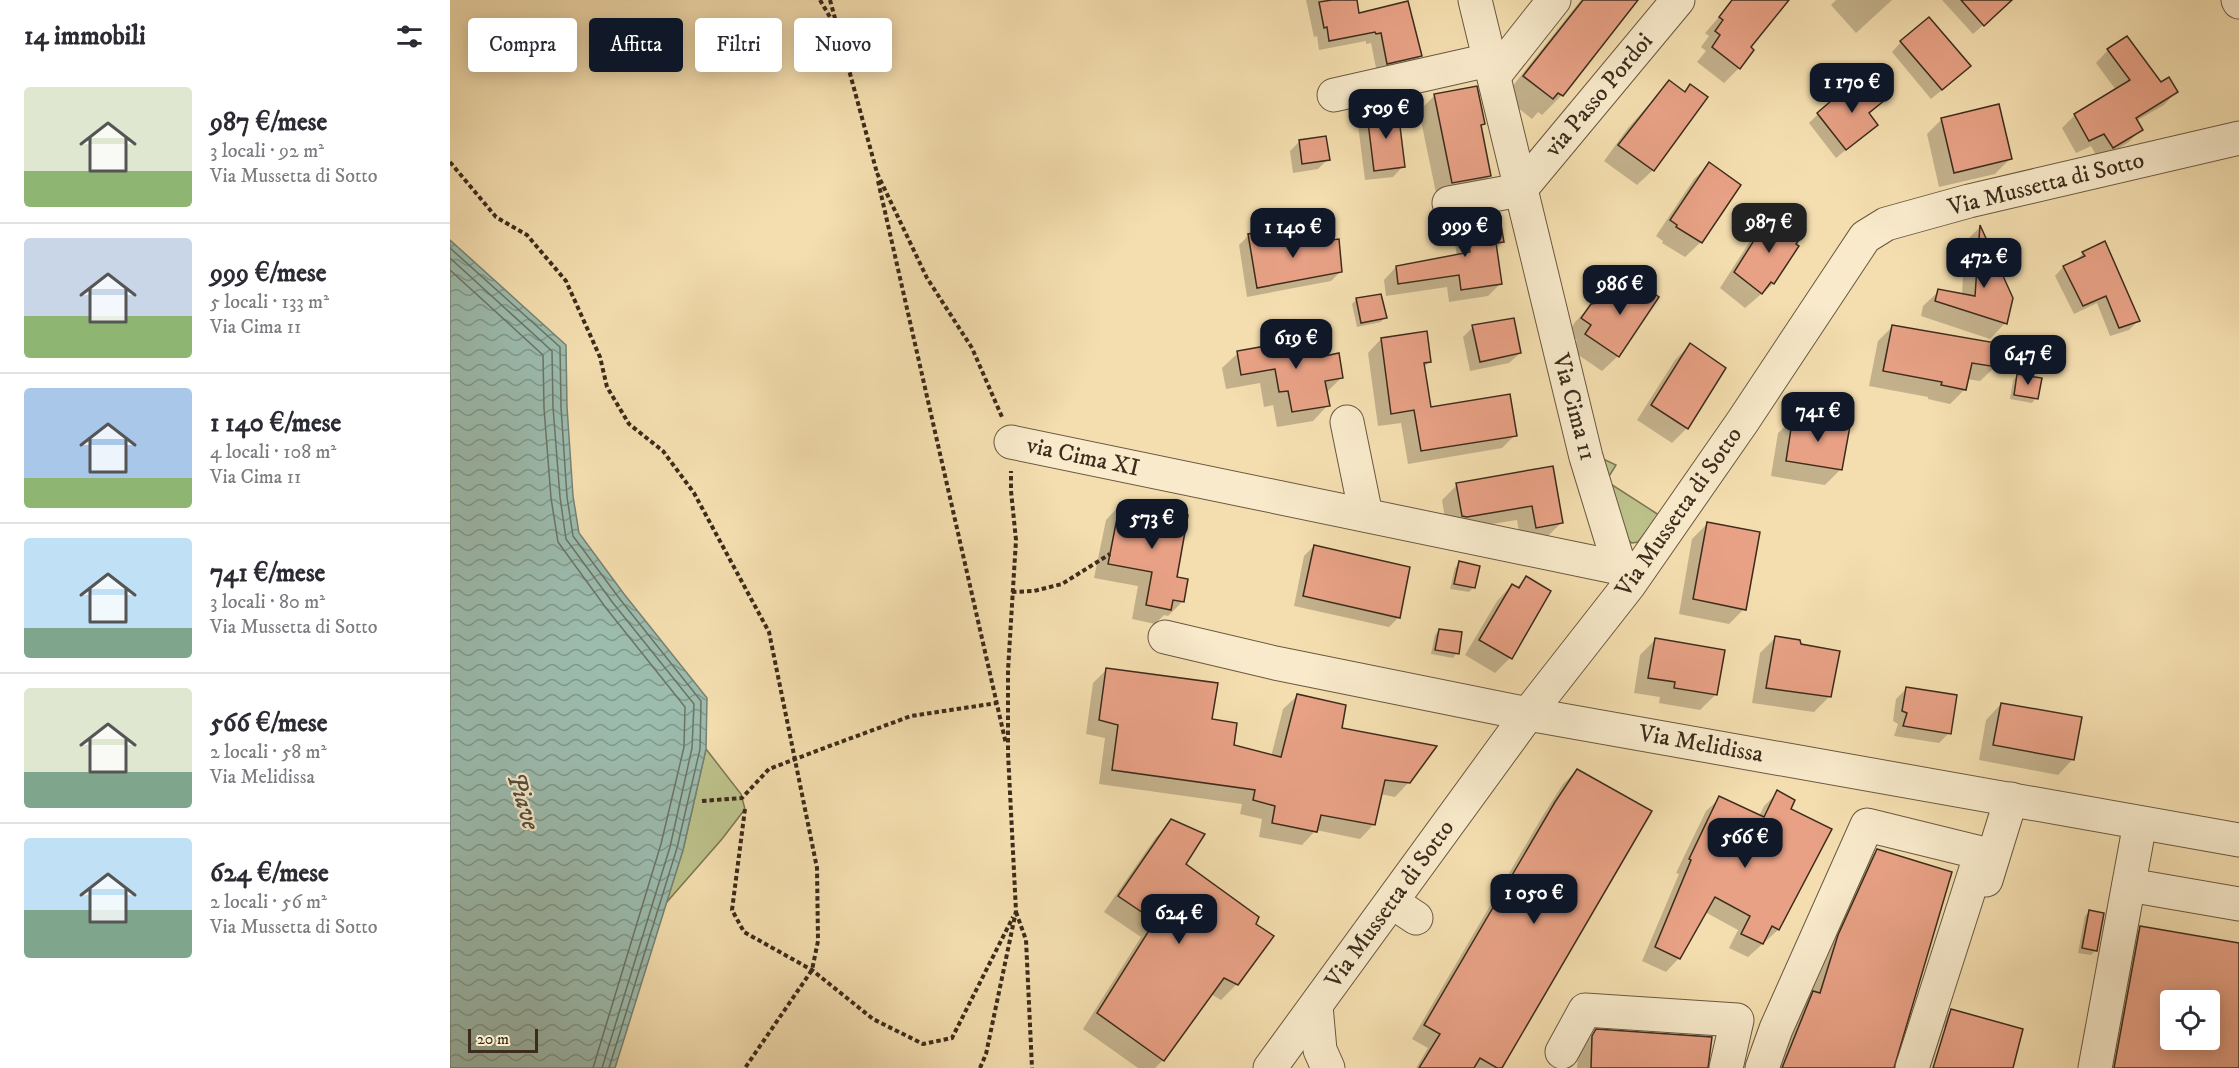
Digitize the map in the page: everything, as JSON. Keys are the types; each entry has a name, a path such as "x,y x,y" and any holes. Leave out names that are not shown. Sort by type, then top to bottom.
{"street":[{"name":"Via Cima 11","path":"1475,0 1586,457 1625,576"},
{"path":"1334,95 1492,68 1554,0"},
{"name":"via Passo Pordoi","path":"1520,190 1678,0"},
{"name":"Via Mussetta di Sotto","path":"1269,1068 1316,1006 1404,910 1528,714 1625,576 1761,396 1865,237 1886,224 1969,201 2239,138"},
{"path":"1449,203 1520,190"},
{"path":"1347,422 1366,515"},
{"name":"via Cima XI","path":"1011,442 1366,515 1625,576"},
{"name":"Via Melidissa","path":"1165,637 1275,663 1528,714 2239,840"},
{"path":"1926,1068 2011,799"},
{"path":"2095,1068 2140,823"},
{"path":"1762,1068 1776,1029 1867,825 1981,853 1912,1068"},
{"path":"2129,885 2239,904"},
{"name":"Via Mussetta di Sotto","path":"1316,1006 1320,1050 1328,1068"},
{"path":"1562,1052 1585,1010 1737,1020 1726,1068"}],"path":[{"path":"820,0 830,18"},
{"path":"830,0 834,18"},
{"path":"849,72 877,173 1008,753"},
{"path":"450,162 496,217 527,235 566,281 600,357 607,387 629,424 663,451 694,493 769,632 817,868 818,941 812,970 745,1068"},
{"path":"877,173 927,278 972,348 992,391 1011,442 1011,491 1016,540 1008,670 1008,753 1016,911 986,1054 980,1068"},
{"path":"1012,592 1034,591 1062,584 1110,554"},
{"path":"702,801 742,798 769,769 911,716 997,703"},
{"path":"745,809 732,910 744,932 812,970 873,1019 923,1044 952,1038 1016,911"},
{"path":"1016,911 1026,940 1032,1068"}],"green space":[{"path":"1599,457 1616,465 1606,481 1659,515 1638,542 1632,543 1620,528 1611,504"},
{"path":"706,749 741,794 745,809 666,903 683,850"}],"water":[{"name":"Piave","path":"450,240 566,345 567,407 573,496 579,533 624,594 707,698 706,749 683,850 615,1068 450,1068"}],"building":[{"path":"1357,0 1359,13 1408,1 1422,56 1387,64 1381,33 1376,34 1375,32 1329,41 1319,2"},
{"path":"1583,0 1638,0 1563,96 1558,93 1553,99 1523,76"},
{"path":"1732,0 1789,0 1751,47 1754,50 1740,69 1712,47 1720,35 1715,31 1723,20 1719,17"},
{"path":"1961,0 2012,0 1984,26"},
{"path":"1929,17 1971,66 1942,90 1900,41"},
{"path":"2127,36 2161,82 2169,77 2178,92 2136,118 2143,130 2113,148 2104,134 2089,141 2074,114 2130,80 2107,49"},
{"path":"1868,79 1885,100 1869,113 1878,125 1846,150 1817,113 1838,95 1841,100"},
{"path":"1669,80 1685,92 1690,84 1708,97 1654,171 1618,145"},
{"path":"1477,86 1485,124 1481,125 1491,176 1452,183 1434,94"},
{"path":"1999,104 2012,159 1954,173 1941,118"},
{"path":"1398,110 1405,167 1374,171 1367,114"},
{"path":"1326,136 1330,160 1302,164 1299,140"},
{"path":"1709,162 1741,185 1702,243 1676,227 1677,225 1670,220"},
{"path":"1772,212 1802,236 1796,244 1799,246 1774,284 1771,282 1762,294 1734,272"},
{"path":"1499,213 1504,242 1496,243 1502,284 1461,290 1459,275 1398,284 1396,266 1470,252 1465,219"},
{"path":"1980,225 2013,298 2007,324 1935,301 1938,289 1975,296"},
{"path":"1268,231 1270,244 1322,234 1324,241 1339,239 1342,272 1257,288 1248,234"},
{"path":"2105,241 2140,321 2119,328 2106,296 2083,306 2063,266 2085,256 2082,252"},
{"path":"1626,275 1659,297 1619,357 1585,334 1591,325 1581,318 1591,304 1614,300 1613,294"},
{"path":"1381,294 1387,318 1361,323 1356,298"},
{"path":"1514,318 1521,353 1480,362 1472,325"},
{"path":"1892,325 2002,344 1997,367 1972,363 1966,390 1941,385 1942,382 1883,371"},
{"path":"1427,331 1431,362 1424,363 1431,407 1510,394 1517,436 1421,451 1414,410 1391,414 1381,338"},
{"path":"1317,337 1320,357 1339,353 1343,378 1325,381 1330,406 1292,412 1288,391 1279,392 1275,369 1241,375 1237,351"},
{"path":"1690,343 1726,368 1688,429 1651,405"},
{"path":"2017,374 2042,378 2038,399 2014,395"},
{"path":"1793,416 1850,426 1842,470 1786,461"},
{"path":"1553,466 1563,523 1536,528 1532,506 1462,516 1456,483"},
{"path":"1120,503 1188,515 1177,577 1188,579 1184,602 1173,600 1171,610 1146,605 1152,572 1108,564"},
{"path":"1707,522 1760,532 1746,610 1693,599"},
{"path":"1314,545 1410,567 1400,618 1303,596"},
{"path":"1459,561 1480,566 1475,588 1454,584"},
{"path":"1526,576 1551,591 1512,659 1479,640 1512,584 1519,588"},
{"path":"1439,629 1462,632 1459,654 1435,650"},
{"path":"1775,636 1800,640 1801,644 1840,651 1831,697 1766,688"},
{"path":"1655,638 1725,650 1717,695 1674,688 1675,682 1648,678"},
{"path":"1106,668 1218,683 1212,719 1237,723 1234,745 1281,757 1297,694 1346,705 1342,728 1437,746 1410,783 1385,780 1375,825 1321,815 1317,832 1272,823 1275,806 1253,800 1255,790 1112,770 1118,725 1099,720"},
{"path":"1906,687 1957,695 1951,734 1903,726 1907,713 1902,711"},
{"path":"2001,703 2082,717 2074,760 1993,745"},
{"path":"1577,769 1652,811 1502,1068 1497,1068 1480,1058 1474,1068 1419,1068 1440,1034 1424,1025 1555,802"},
{"path":"1777,790 1795,800 1791,809 1832,829 1779,930 1772,926 1763,944 1741,934 1750,916 1715,897 1680,959 1655,947 1691,860 1689,859 1719,796 1764,817"},
{"path":"1171,819 1205,834 1186,864 1259,917 1256,924 1274,936 1238,985 1224,978 1164,1061 1097,1013 1155,921 1118,896"},
{"path":"1877,849 1952,872 1894,1068 1782,1068 1813,991 1820,993 1838,935"},
{"path":"2089,910 2104,913 2097,951 2082,948"},
{"path":"2140,926 2239,943 2239,1068 2114,1068"},
{"path":"1951,1009 2023,1029 2013,1068 1933,1068"},
{"path":"1596,1029 1712,1037 1708,1068 1591,1068 1592,1036"}]}
